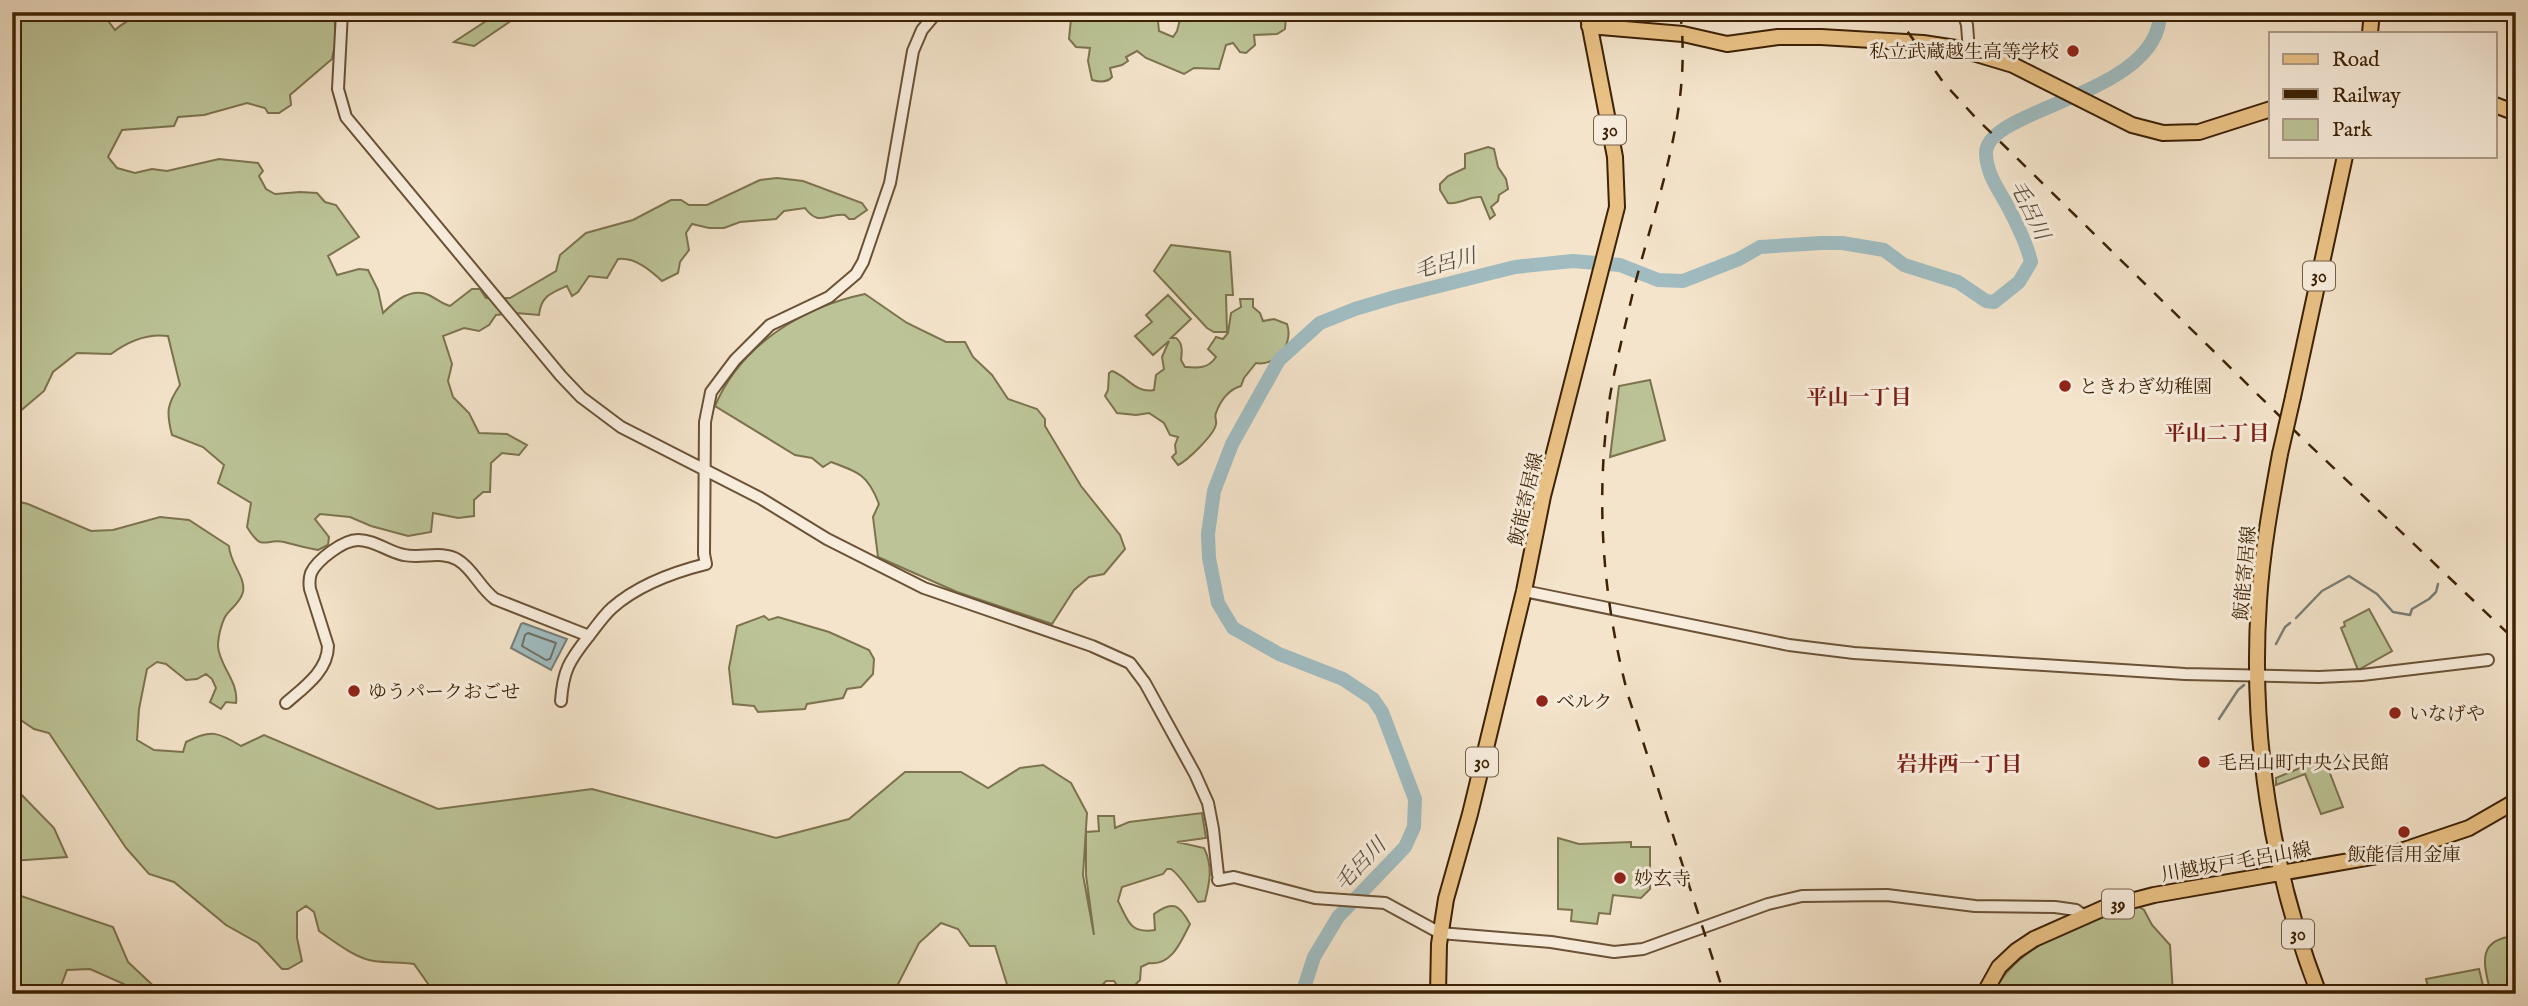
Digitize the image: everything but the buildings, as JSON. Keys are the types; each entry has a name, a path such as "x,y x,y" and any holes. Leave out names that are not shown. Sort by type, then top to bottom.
{"main road":[{"path":"2370,32 2372,12"},
{"path":"1588,19 1683,34 1718,43 1778,37 1821,37 1923,43 1969,51 2013,65 2146,130 2184,134 2199,132 2269,110"},
{"name":"飯能寄居線","path":"1438,994 1440,933 1446,899 1470,814 1544,496 1617,207 1615,157 1588,19"},
{"path":"2496,105 2516,113"},
{"name":"飯能寄居線","path":"2319,994 2282,873 2264,771 2257,675 2262,562 2280,454 2345,158"},
{"name":"川越坂戸毛呂山線","path":"1984,994 1999,967 2016,951 2034,939 2105,908 2154,895 2395,853 2479,823 2516,801"}],"street":[{"path":"342,12 338,89 342,107 353,127 532,343 581,397 621,427 760,498 846,549 924,588 1102,650 1130,663 1145,683 1208,803 1218,877 1234,877 1315,898 1389,904 1440,933 1551,942 1614,952 1660,943 1783,900 1830,895 1887,895 1975,906 2055,907 2076,910 2086,917"},
{"path":"561,701 562,683 569,662 620,601 663,578 706,564 707,407 711,392 752,341 770,325 829,297 856,274 863,262 890,183 913,51 922,30 937,12"},
{"path":"1963,12 1968,25 1969,51"},
{"path":"286,704 317,674 328,655 328,646 310,589 312,571 349,541 370,542 403,555 447,555 469,569 495,599 589,636"},
{"path":"1524,591 1789,645 1838,651 2185,674 2324,677 2488,660"}],"green space":[{"path":"12,12 115,12 109,22 115,30 136,17 159,12 335,12 335,45 332,59 290,95 291,105 279,113 268,113 265,108 247,103 204,115 178,117 174,126 122,130 108,157 117,168 135,173 152,169 167,171 219,159 258,163 263,171 259,176 266,189 275,194 317,193 325,202 336,205 359,237 328,256 337,275 359,269 368,270 378,290 383,313 398,300 416,293 429,295 450,306 472,289 480,289 486,298 510,298 556,271 560,255 586,233 633,220 671,200 681,200 689,205 707,205 760,180 777,178 803,181 862,203 867,210 854,219 845,215 814,217 805,208 784,211 776,219 740,222 724,228 692,224 686,233 689,250 680,262 678,273 662,281 636,262 618,259 607,278 589,276 572,296 567,286 552,293 542,303 539,315 496,315 489,325 479,331 464,328 443,336 452,364 448,381 453,397 469,413 479,433 507,434 527,445 519,455 502,453 491,463 490,492 483,492 474,500 474,516 458,518 433,513 431,532 408,536 350,517 320,514 315,519 329,537 328,545 318,550 277,541 264,543 257,540 247,527 251,503 218,483 224,465 203,447 172,435 169,408 180,385 168,336 138,339 111,354 77,353 53,372 44,391 12,418"},
{"path":"500,12 524,12 474,46 454,42"},
{"path":"1080,12 1157,12 1159,31 1173,37 1182,12 1292,12 1286,17 1285,29 1277,34 1254,35 1255,45 1246,53 1240,52 1233,43 1226,45 1219,69 1194,68 1184,74 1146,58 1137,51 1126,57 1128,61 1122,65 1110,68 1112,77 1100,82 1092,80 1088,61 1090,48 1076,47 1069,39 1071,19"},
{"path":"1488,147 1494,149 1498,167 1506,179 1508,189 1499,195 1498,201 1491,207 1495,215 1490,219 1481,197 1448,203 1440,190 1440,184 1448,176 1465,168 1465,154"},
{"path":"1171,245 1230,252 1233,295 1226,295 1227,332 1214,332 1207,328 1154,271"},
{"path":"865,294 907,323 946,342 965,342 973,357 992,375 1008,399 1037,409 1081,486 1120,535 1125,549 1104,574 1089,577 1074,590 1052,624 957,592 878,557 873,517 879,504 871,487 861,476 831,462 823,467 812,458 795,455 715,406 726,384 741,365 757,347 776,332 819,308"},
{"path":"1168,295 1191,319 1171,338 1180,342 1181,360 1185,367 1202,367 1213,361 1216,357 1208,349 1216,337 1223,339 1228,333 1231,313 1241,307 1240,299 1253,299 1253,307 1260,313 1263,321 1274,319 1287,324 1288,332 1286,346 1282,352 1270,361 1256,363 1241,386 1223,400 1215,414 1216,424 1211,434 1194,453 1178,465 1172,457 1176,453 1178,437 1170,435 1164,423 1149,413 1117,413 1105,396 1109,373 1112,371 1137,387 1154,390 1156,375 1164,369 1162,357 1169,341 1153,355 1135,336 1152,322 1146,315"},
{"path":"1650,380 1665,440 1610,457 1619,386"},
{"path":"12,500 28,504 91,531 113,530 160,517 189,520 229,546 242,581 243,592 223,620 218,646 235,688 236,703 226,702 221,709 210,702 216,688 206,674 197,679 186,680 166,664 157,662 147,669 139,709 137,740 154,750 183,752 186,742 208,734 220,735 241,746 264,735 438,809 592,789 776,838 849,819 905,772 961,772 988,788 1020,768 1043,765 1071,783 1087,813 1083,875 1094,935 1086,875 1086,832 1099,831 1098,816 1114,816 1115,828 1129,822 1202,813 1206,838 1177,842 1204,848 1210,874 1205,901 1198,902 1171,869 1122,887 1118,901 1127,920 1135,928 1155,930 1154,914 1172,906 1183,913 1190,924 1170,956 1164,961 1141,967 1140,980 1129,991 1119,988 1114,981 1106,981 1094,994 1010,994 995,946 970,946 958,929 941,923 919,943 893,994 431,994 431,988 414,964 374,961 352,953 319,931 314,912 306,906 297,912 297,938 302,961 288,969 282,969 258,943 226,925 174,882 149,874 126,848 49,733 34,729 12,714"},
{"path":"2369,609 2392,651 2358,670 2341,628 2345,626 2344,622"},
{"path":"764,616 769,620 778,617 829,632 869,650 874,659 873,674 861,687 847,689 843,698 807,704 805,709 758,712 754,706 733,704 729,668 737,626"},
{"path":"2324,758 2343,807 2321,814 2305,774 2276,785 2276,778"},
{"path":"12,785 54,828 67,857 12,861"},
{"path":"1558,838 1579,844 1631,842 1631,847 1650,847 1650,889 1641,898 1613,895 1610,914 1599,913 1597,924 1571,921 1572,910 1558,909"},
{"path":"12,893 113,927 128,962 162,994 136,994 124,984 90,969 67,970 58,994 12,994"},
{"path":"2138,906 2144,910 2152,925 2170,945 2173,994 1993,994 2004,976 2018,961 2055,936"},
{"path":"2516,936 2516,969 2501,994 2491,994 2485,964 2488,948 2503,938"},
{"path":"2479,969 2485,994 2430,994 2426,979"}],"water":[{"path":"523,623 567,639 551,670 511,648"}],"waterway":[{"name":"毛呂川","path":"1302,994 1314,957 1338,917 1405,847 1414,827 1415,799 1382,712 1373,699 1343,679 1279,654 1233,628 1218,603 1209,558 1208,534 1214,491 1232,444 1279,360 1320,323 1355,309 1515,267 1573,261 1620,265 1658,280 1683,281 1739,259 1760,247 1842,243 1884,250 1904,265 1958,282 1986,301 1994,302 2019,282 2031,262 2021,234 1989,169 1986,154 1993,138 2012,124 2105,81 2133,63 2153,40 2160,12"},
{"path":"2296,618 2322,591 2349,576 2377,594 2393,612 2410,615 2412,609 2436,592 2438,584"},
{"path":"2276,644 2290,623"},
{"path":"2219,719 2244,685"},
{"path":"2507,994 2516,980"}],"railway":[{"path":"1680,12 1683,48 1677,119 1610,396 1605,434 1602,509 1612,621 1628,695 1724,994"},
{"path":"1894,12 1943,82 1975,117 2299,435 2516,641"}],"place":[{"name":"私立武蔵越生高等学校","path":"2073,51"},
{"name":"ときわぎ幼稚園","path":"2065,386"},
{"name":"ゆうパークおごせ","path":"354,691"},
{"name":"ベルク","path":"1542,701"},
{"name":"いなげや","path":"2395,713"},
{"name":"毛呂山町中央公民館","path":"2204,762"},
{"name":"飯能信用金庫","path":"2404,832"},
{"name":"妙玄寺","path":"1620,878"}],"district":[{"name":"平山一丁目","path":"1859,397"},
{"name":"平山二丁目","path":"2217,433"},
{"name":"岩井西一丁目","path":"1959,764"}]}
